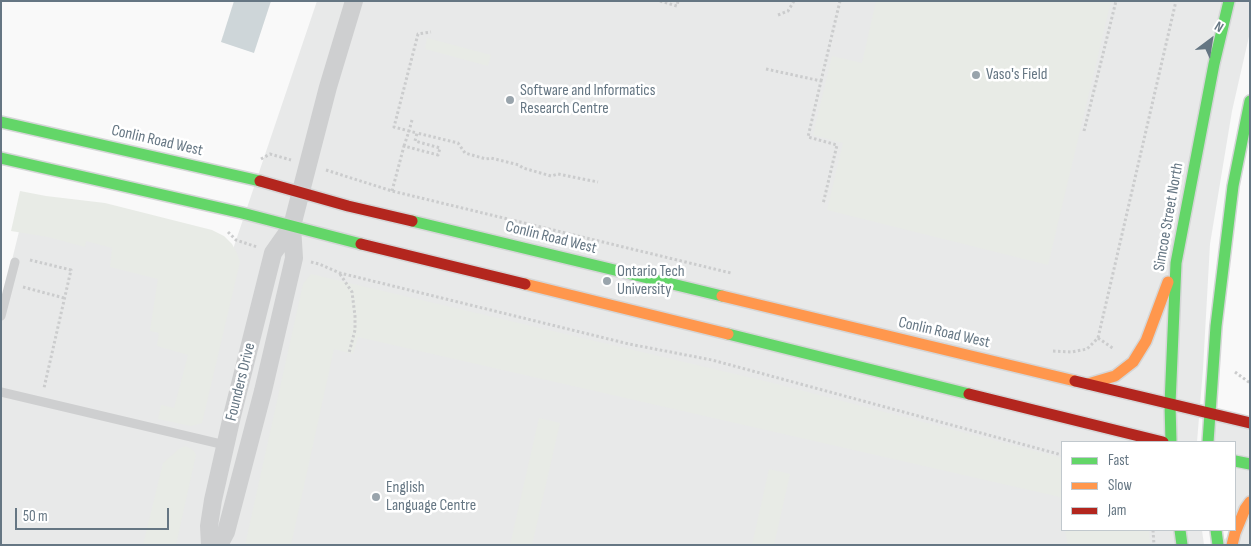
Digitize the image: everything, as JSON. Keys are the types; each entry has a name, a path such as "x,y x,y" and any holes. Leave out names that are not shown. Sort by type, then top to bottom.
{"street":[{"name":"Founders Drive","path":"219,545 226,532 264,391 294,258 292,226 328,87 354,1"},
{"name":"Simcoe Street North","path":"1171,441 1170,404 1176,263 1214,64 1229,1"},
{"path":"1208,441 1216,326 1233,186 1250,101"},
{"name":"Conlin Road West","path":"1,122 252,179 367,210 1250,423"},
{"path":"1,158 292,226 1159,441"},
{"name":"Founders Drive","path":"210,545 209,526 213,500 273,252 292,226"},
{"path":"1088,384 1115,376 1133,362 1146,342 1176,263"},
{"path":"1236,461 1250,464"},
{"path":"1236,531 1250,502"},
{"path":"1180,531 1182,545"},
{"path":"1216,531 1218,545"},
{"path":"1232,545 1236,531"}],"lane":[{"path":"1,316 15,262"},
{"path":"1,392 225,445"}],"path":[{"path":"660,1 677,6 678,1"},
{"path":"778,16 788,11 794,1"},
{"path":"823,204 837,145 808,137 840,1"},
{"path":"1084,131 1116,1"},
{"path":"1051,351 1072,352 1087,349 1098,338 1176,1"},
{"path":"431,32 418,34 394,126 458,143 465,153 486,159 491,158 519,165 523,168 551,176 558,174 598,182"},
{"path":"766,69 821,81"},
{"path":"392,191 412,120"},
{"path":"404,146 438,155 440,148 415,141 417,133"},
{"path":"308,164 392,191 731,273"},
{"path":"30,260 71,270 44,388 50,390"},
{"path":"323,261 319,264 340,273 629,344 712,360 1061,455"},
{"path":"340,273 352,292 355,316 349,353"},
{"path":"23,287 64,298"},
{"path":"1153,531 1154,545"}],"shaded area":[{"path":"234,1 271,1 254,53 221,42"},
{"name":"Ontario Tech University","path":"317,1 1250,1 1250,32 1232,111 1210,244 1197,441 1061,441 1061,531 1202,531 1204,545 1,545 1,305 25,207 230,258"},
{"name":"Vaso's Field","path":"876,1 1111,1 1048,265 827,210 843,143 813,135 832,56 862,63"},
{"path":"427,38 491,55 488,66 425,49"},
{"path":"20,191 105,203 212,230 224,236 232,244 240,262 202,423 191,426 158,419 161,405 174,408 188,355 157,346 159,333 150,331 158,279 110,267 112,248 86,241 85,247 48,237 11,231"},
{"path":"311,274 769,382 1061,458 1061,503 1060,497 358,337 353,354 334,349 291,545 245,545 303,284"},
{"path":"1209,414 1250,423 1250,545 1218,545 1236,531 1236,441 1208,441"},
{"path":"539,418 560,423 532,545 510,545"},
{"path":"185,446 194,451 196,455 176,545 143,545 163,463"},
{"path":"769,469 790,474 774,545 752,545"},
{"path":"1065,531 1149,531 1150,545 1068,545"}],"traffic: fast":[{"path":"1171,441 1170,404 1176,263 1214,64 1229,1"},
{"path":"1208,441 1216,326 1233,186 1250,101"},
{"path":"1,122 260,181"},
{"path":"1,158 242,213 361,244"},
{"path":"412,221 722,296"},
{"path":"728,334 969,394"},
{"path":"1236,461 1250,464"},
{"path":"1180,531 1182,545"},
{"path":"1216,531 1218,545"}],"traffic: slow":[{"path":"1088,384 1115,376 1133,362 1146,341 1168,282"},
{"path":"525,284 728,334"},
{"path":"722,296 1075,381"},
{"path":"1236,531 1250,502"},
{"path":"1232,545 1236,531"}],"traffic: jam":[{"path":"260,181 348,206 412,221"},
{"path":"361,244 525,284"},
{"path":"1075,381 1250,423"},
{"path":"969,394 1159,441"}],"place":[{"name":"Vaso's Field","path":"976,75"},
{"name":"Software and Informatics Research Centre","path":"510,100"},
{"name":"Ontario Tech University","path":"607,281"},
{"name":"English Language Centre","path":"376,497"}]}
